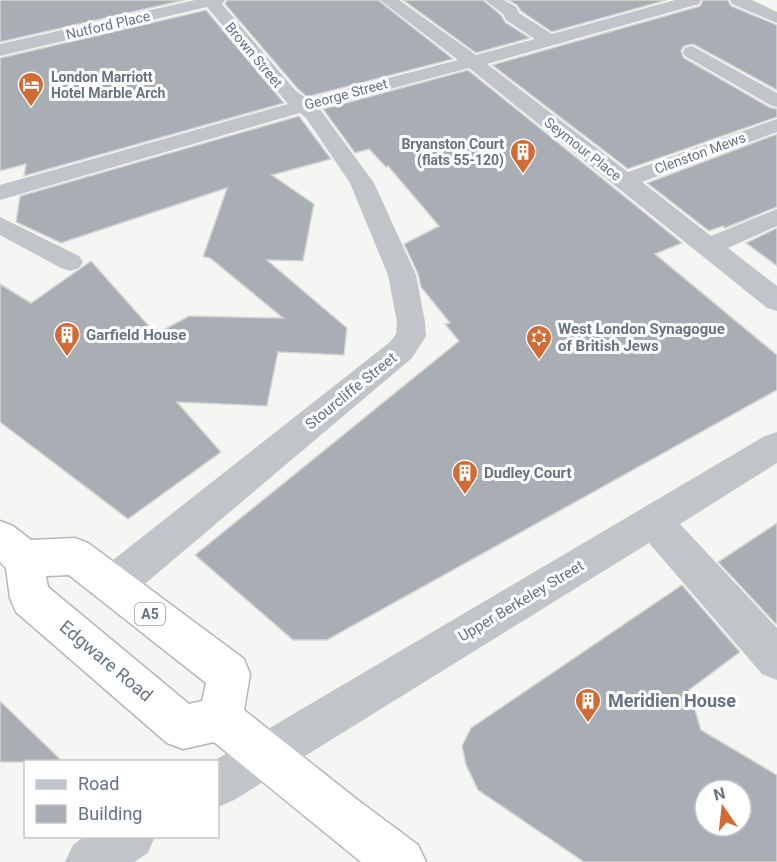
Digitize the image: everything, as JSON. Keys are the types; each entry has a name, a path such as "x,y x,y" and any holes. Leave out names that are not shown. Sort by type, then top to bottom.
{"highway":[{"name":"Edgware Road","path":"12,548 75,556 229,674 220,719 183,727 30,598 12,548"},
{"path":"220,719 400,862"}],"street":[{"name":"Nutford Place","path":"0,50 212,0"},
{"name":"Brown Street","path":"212,0 288,94 303,106"},
{"name":"Seymour Place","path":"388,0 471,61 777,301"},
{"path":"493,0 510,10 512,16 549,40"},
{"name":"George Street","path":"0,194 303,106 549,40 665,3 693,0"},
{"path":"738,0 777,18"},
{"path":"692,52 777,101"},
{"name":"Stourcliffe Street","path":"113,585 401,350 411,336 411,322 402,275 379,218 362,183 349,163 313,114 303,106"},
{"name":"Clenston Mews","path":"624,181 777,124"},
{"path":"708,247 777,217"},
{"path":"0,225 70,262"},
{"name":"Upper Berkeley Street","path":"219,783 777,446"},
{"path":"653,521 777,659"},
{"path":"90,862 129,838"}],"building":[{"path":"0,0 185,0 0,42"},
{"path":"227,0 378,0 453,59 307,97 225,4"},
{"path":"403,0 483,0 501,15 505,22 530,38 476,53"},
{"path":"508,0 667,0 552,32"},
{"path":"703,0 728,0 731,6 777,25 777,90 693,44 684,46 681,51 684,58 769,107 777,109 777,117 628,169 492,65 700,6"},
{"path":"206,10 284,103 24,176 26,164 0,171 0,58"},
{"path":"468,70 682,243 655,254 777,355 777,390 327,640 293,640 195,555 459,341 445,324 450,323 421,287 418,274 404,244 439,226 388,166 386,167 369,149 355,153 323,109"},
{"path":"299,116 331,159 272,175 314,204 303,261 267,260 347,328 344,355 278,352 267,406 177,402 221,452 128,519 0,422 0,284 31,303 91,261 156,334 189,316 283,318 210,258 203,257 227,188 61,243 16,222 20,196"},
{"path":"777,134 777,207 725,228 723,226 709,231 647,183"},
{"path":"777,228 777,266 746,243"},
{"path":"777,523 777,623 776,624 718,562"},
{"name":"Meridien House","path":"682,585 740,652 689,690 701,730 777,775 777,862 584,862 478,790 466,765 462,746 471,728"},
{"path":"0,701 61,760 0,762"}],"place":[{"name":"London Marriott Hotel Marble Arch","path":"31,108"},
{"name":"Bryanston Court (flats 55-120)","path":"523,175"},
{"name":"Garfield House","path":"67,358"},
{"name":"West London Synagogue of British Jews","path":"539,361"},
{"name":"Dudley Court","path":"465,496"},
{"name":"Meridien House","path":"588,724"}]}
